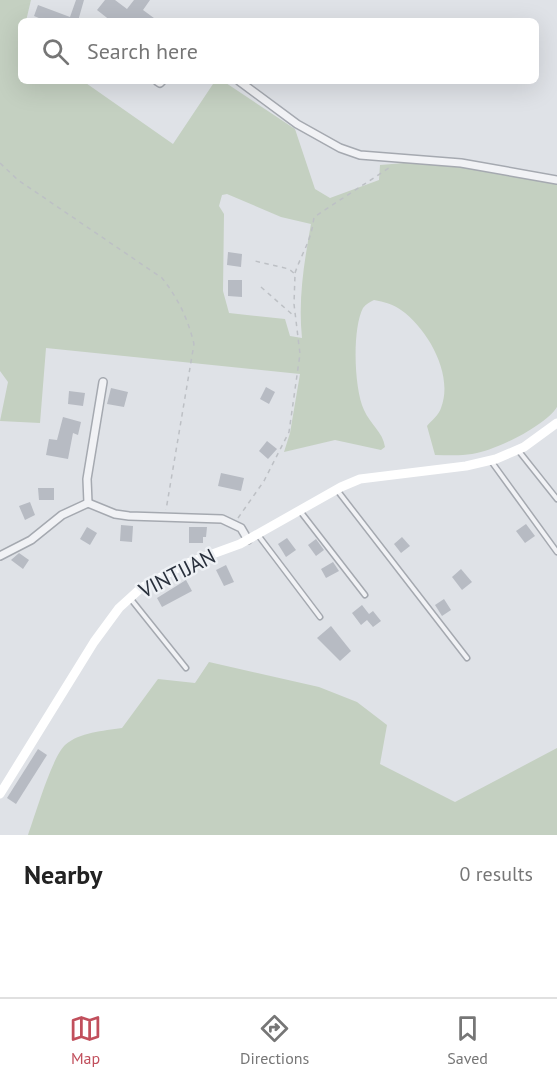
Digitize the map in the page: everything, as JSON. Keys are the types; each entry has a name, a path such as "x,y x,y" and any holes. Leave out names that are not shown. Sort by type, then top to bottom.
{"main road":[{"name":"VINTIJAN","path":"0,794 94,642 129,598 141,588 185,564 248,540 337,489 360,479 491,460 518,449 549,431 557,423"}],"street":[{"path":"243,84 297,124 340,148 381,158 461,162 557,180"},
{"path":"88,503 87,479 103,382"},
{"path":"0,556 31,540 62,515 88,503 115,514 222,519 241,528 248,540"}],"lane":[{"path":"518,449 557,499"},
{"path":"491,460 557,552"},
{"path":"337,489 467,658"},
{"path":"300,510 365,595"},
{"path":"258,534 320,617"},
{"path":"129,598 186,668"}],"path":[{"path":"234,523 264,482 286,441 299,368 295,274 302,253 311,240 314,217 380,176 402,158"},
{"path":"0,163 18,180 162,278 175,294 189,323 194,344 190,379 166,502 166,517"},
{"path":"255,261 289,269 295,274"},
{"path":"261,286 295,316"}],"green space":[{"path":"0,0 31,0 27,18 18,18 18,84 87,84 173,144 213,84 228,84 295,129 315,189 330,198 379,180 380,165 428,161 557,183 557,407 531,429 482,452 467,455 435,455 427,426 440,411 444,395 444,381 436,354 411,318 395,306 374,300 363,308 359,318 356,374 364,410 384,442 385,447 381,450 335,440 284,452 290,433 300,374 46,348 40,423 0,421 8,382 0,371","holes":["227,194 281,217 311,224 301,295 302,338 290,336 285,319 229,313 223,291 224,214 219,206 222,195"]},
{"path":"209,662 319,687 357,702 387,725 380,764 455,802 557,748 557,835 28,835 49,774 65,745 78,737 122,728 158,679 195,683"}],"building":[{"path":"76,0 84,0 79,18 34,16 38,5 70,17"},
{"path":"105,0 115,0 127,9 134,0 150,0 143,10 154,18 107,18 97,10"},
{"path":"228,252 242,254 241,267 227,265"},
{"path":"228,280 242,280 242,297 228,296"},
{"path":"266,387 275,392 269,404 260,399"},
{"path":"111,388 128,392 124,407 107,404"},
{"path":"69,391 85,393 83,406 68,404"},
{"path":"63,417 81,422 78,435 73,433 68,459 46,455 49,439 57,440"},
{"path":"267,441 277,449 268,459 259,451"},
{"path":"221,473 244,478 241,491 218,486"},
{"path":"38,488 54,488 54,500 39,500"},
{"path":"30,502 35,515 25,520 19,506"},
{"path":"526,524 535,536 525,543 516,531"},
{"path":"121,525 133,526 132,542 120,541"},
{"path":"87,527 97,533 90,545 80,539"},
{"path":"189,527 207,527 203,543 189,543"},
{"path":"402,537 410,546 401,553 394,544"},
{"path":"287,538 296,550 286,557 278,544"},
{"path":"316,539 324,550 316,556 308,545"},
{"path":"19,553 29,560 23,569 11,560"},
{"path":"333,562 339,571 326,578 321,569"},
{"path":"226,565 234,582 224,586 216,570"},
{"path":"461,569 472,582 462,590 452,577"},
{"path":"186,580 192,591 162,607 157,598"},
{"path":"444,599 451,610 442,616 435,605"},
{"path":"362,605 369,614 373,611 381,621 373,627 367,620 361,625 352,613"},
{"path":"331,626 351,651 340,661 317,638"},
{"path":"38,749 47,755 16,804 7,798"}]}
